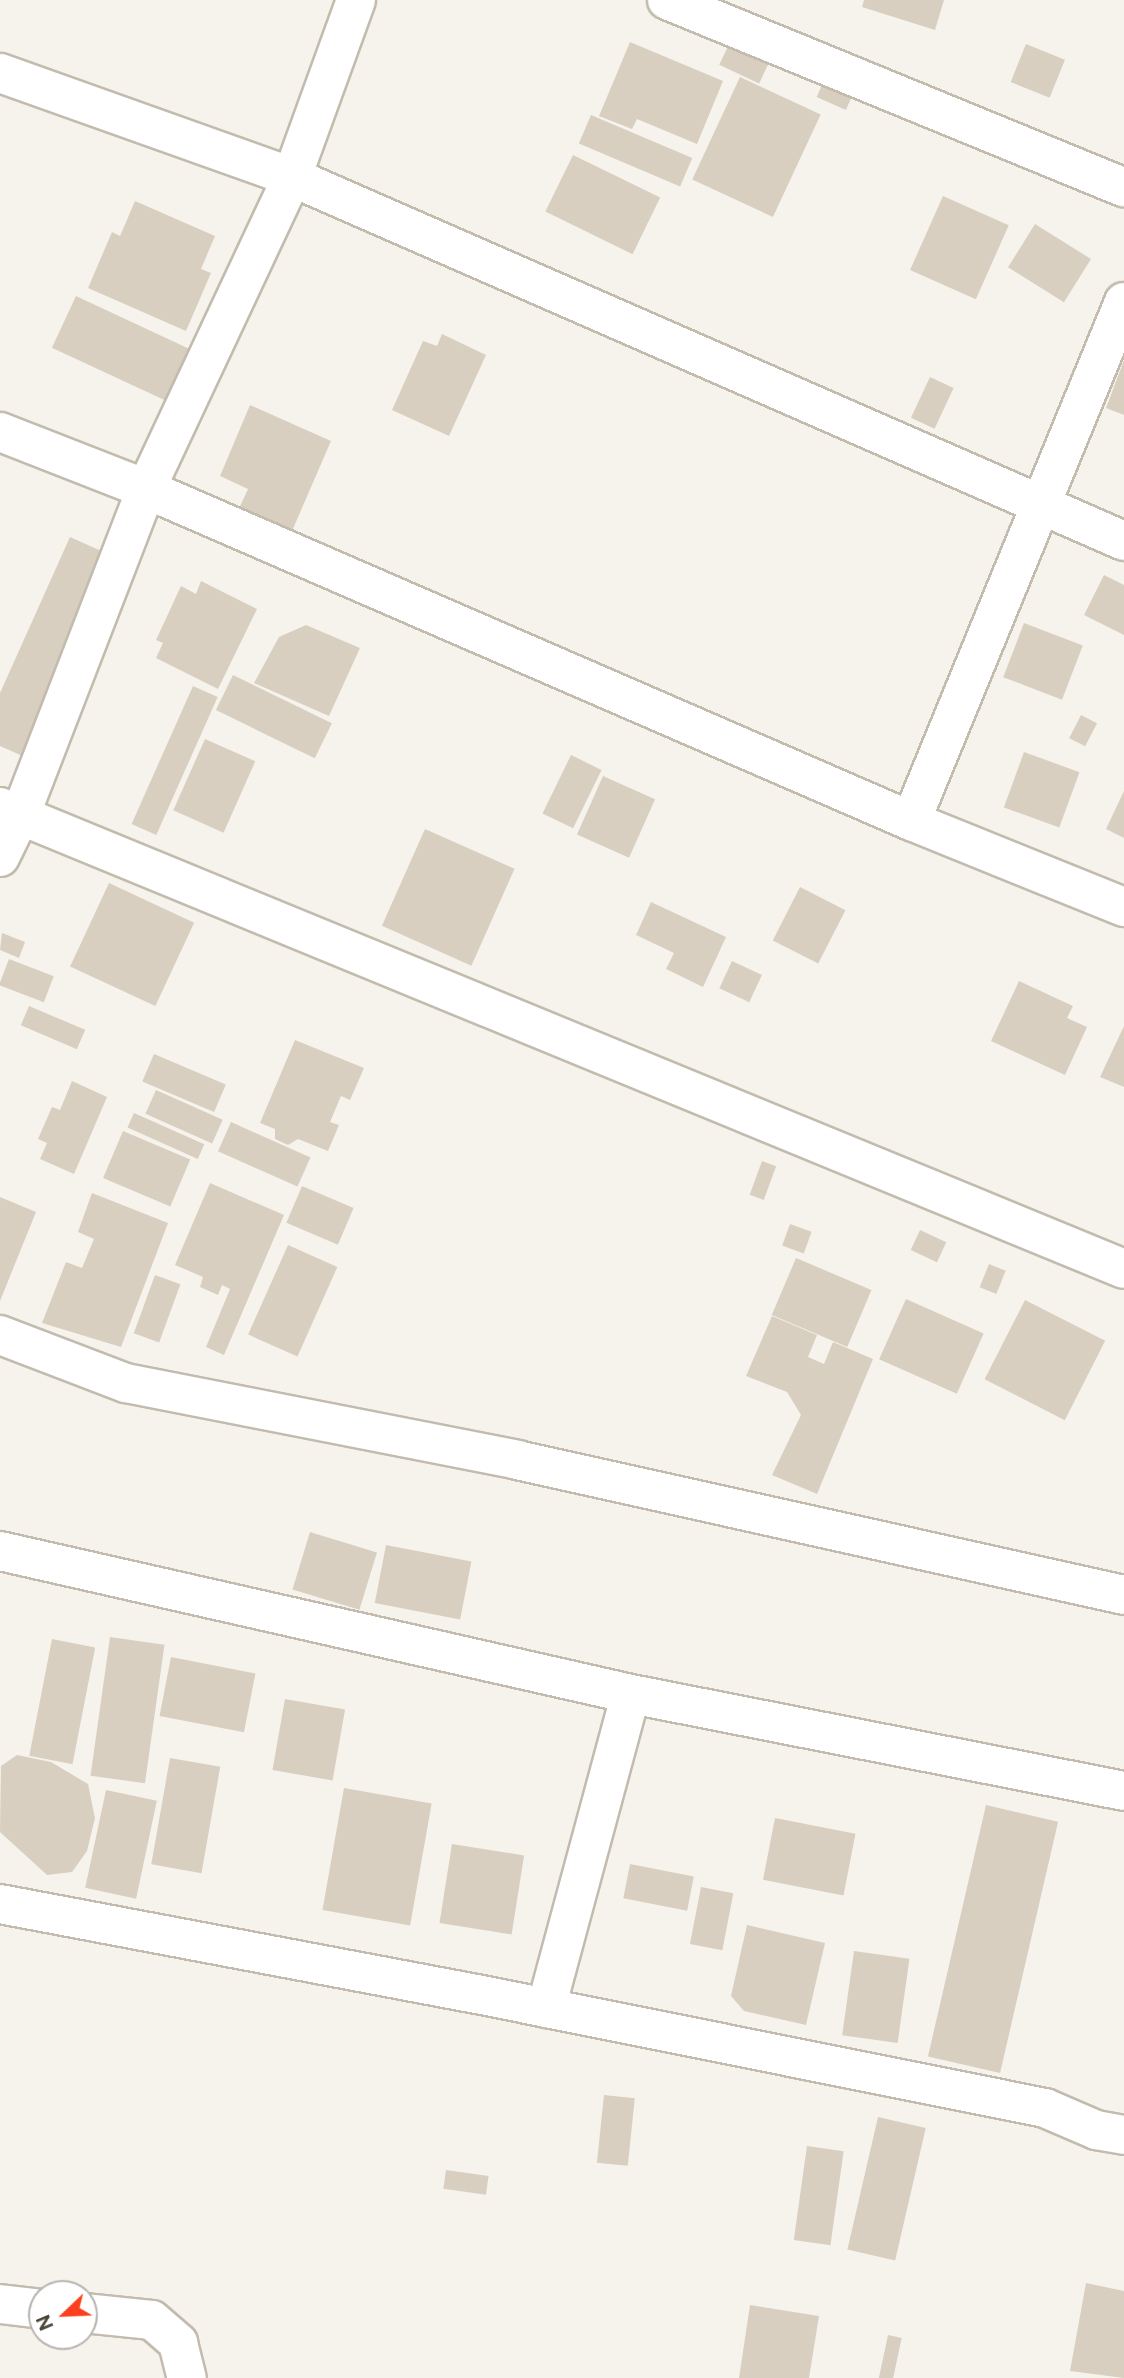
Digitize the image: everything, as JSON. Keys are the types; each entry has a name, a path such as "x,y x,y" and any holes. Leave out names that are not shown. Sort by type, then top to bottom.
{"street":[{"path":"0,858 10,811 146,489 292,177 356,0"},
{"path":"667,0 1124,187"},
{"path":"0,73 292,177 1124,541"},
{"path":"911,821 1124,302"},
{"path":"0,432 146,489 911,821 1124,907"},
{"path":"10,811 1124,1269"},
{"path":"0,1335 126,1383 517,1460 1124,1595"},
{"path":"0,1551 631,1694 1124,1791"},
{"path":"547,2008 631,1694"},
{"path":"0,1904 547,2008 1045,2108 1096,2130 1124,2135"},
{"path":"0,2304 28,2307"},
{"path":"98,2314 152,2320 178,2343 187,2378"}],"building":[{"path":"864,0 944,0 935,30 862,7"},
{"path":"630,42 723,81 697,144 637,119 632,129 599,116"},
{"path":"729,44 769,63 759,83 719,65"},
{"path":"1026,44 1065,60 1050,98 1011,82"},
{"path":"826,76 855,89 846,110 817,97"},
{"path":"740,77 821,115 773,217 692,179"},
{"path":"591,115 692,158 680,187 579,144"},
{"path":"573,155 660,198 633,254 545,212"},
{"path":"943,196 1009,225 976,299 910,270"},
{"path":"135,201 215,236 201,269 211,273 186,331 88,288 112,232 120,236"},
{"path":"1035,224 1091,259 1064,302 1008,267"},
{"path":"76,296 194,351 170,403 52,348"},
{"path":"442,334 486,355 449,436 392,410 423,341 437,346"},
{"path":"1124,360 1124,415 1106,408"},
{"path":"930,377 954,388 935,429 911,418"},
{"path":"250,405 331,441 289,538 236,515 248,489 220,476"},
{"path":"70,537 117,558 27,758 0,746 0,693"},
{"path":"1104,575 1124,585 1124,635 1084,615"},
{"path":"201,581 257,609 218,689 156,658 163,643 156,640 181,586 196,594"},
{"path":"1024,623 1083,646 1062,700 1003,677"},
{"path":"306,625 360,648 329,716 254,683 279,637"},
{"path":"233,675 332,723 315,758 216,710"},
{"path":"193,686 218,697 156,835 132,824"},
{"path":"1081,715 1097,723 1085,746 1069,738"},
{"path":"205,739 255,761 224,833 173,810"},
{"path":"1024,752 1079,772 1059,828 1004,807"},
{"path":"571,755 602,770 573,828 543,813"},
{"path":"603,776 655,799 629,858 577,834"},
{"path":"1124,791 1124,838 1106,829"},
{"path":"425,829 515,869 471,966 382,926"},
{"path":"109,883 194,923 155,1006 70,966"},
{"path":"800,887 845,910 818,964 773,940"},
{"path":"651,902 726,937 703,987 666,969 674,953 636,935"},
{"path":"2,933 25,942 19,958 0,950"},
{"path":"9,959 54,976 44,1002 0,986"},
{"path":"732,961 762,975 749,1002 719,988"},
{"path":"1019,981 1073,1006 1067,1018 1087,1027 1065,1075 991,1041"},
{"path":"29,1006 85,1030 77,1049 21,1025"},
{"path":"1124,1026 1124,1087 1100,1077"},
{"path":"295,1040 364,1068 350,1100 341,1096 330,1122 339,1125 328,1151 298,1139 288,1145 275,1139 275,1129 260,1123"},
{"path":"154,1054 226,1084 214,1112 142,1082"},
{"path":"72,1081 107,1097 74,1174 40,1159 47,1143 38,1139 52,1107 60,1110"},
{"path":"156,1090 223,1120 212,1143 145,1114"},
{"path":"134,1113 204,1144 198,1159 127,1128"},
{"path":"231,1122 310,1157 297,1187 218,1151"},
{"path":"123,1131 190,1160 170,1206 103,1178"},
{"path":"762,1161 776,1166 764,1200 750,1195"},
{"path":"210,1183 284,1215 224,1355 206,1347 230,1289 222,1285 218,1295 200,1287 203,1277 175,1265"},
{"path":"302,1186 354,1208 338,1245 286,1223"},
{"path":"92,1193 168,1223 121,1347 42,1323 66,1262 82,1268 94,1239 78,1232"},
{"path":"0,1197 36,1212 0,1301"},
{"path":"790,1224 812,1232 804,1253 782,1246"},
{"path":"920,1230 946,1242 937,1262 911,1250"},
{"path":"288,1245 337,1267 297,1356 248,1335"},
{"path":"796,1258 871,1290 847,1347 772,1315"},
{"path":"989,1264 1006,1271 996,1294 980,1287"},
{"path":"155,1275 180,1284 159,1342 134,1333"},
{"path":"906,1299 984,1334 957,1394 879,1359"},
{"path":"1025,1300 1105,1341 1065,1420 985,1379"},
{"path":"772,1316 817,1335 808,1357 824,1364 833,1342 873,1359 817,1494 772,1475 801,1415 787,1392 746,1376"},
{"path":"310,1532 377,1552 359,1610 292,1589"},
{"path":"386,1545 471,1562 460,1620 375,1603"},
{"path":"110,1637 164,1645 145,1783 91,1776"},
{"path":"52,1639 95,1647 72,1764 29,1756"},
{"path":"171,1657 255,1673 244,1732 160,1716"},
{"path":"285,1699 345,1710 333,1780 272,1770"},
{"path":"17,1755 51,1762 88,1784 95,1818 87,1851 72,1872 47,1875 0,1832 1,1766"},
{"path":"170,1758 220,1767 201,1873 151,1864"},
{"path":"344,1788 432,1803 410,1926 322,1910"},
{"path":"106,1790 157,1801 136,1899 85,1888"},
{"path":"986,1805 1058,1822 1000,2073 928,2056"},
{"path":"775,1818 855,1834 843,1895 763,1880"},
{"path":"452,1844 524,1855 512,1934 439,1923"},
{"path":"630,1864 694,1876 687,1911 623,1898"},
{"path":"701,1887 733,1893 722,1950 690,1944"},
{"path":"747,1925 825,1943 806,2025 744,2011 731,1996"},
{"path":"854,1951 909,1959 898,2043 842,2035"},
{"path":"604,2095 635,2098 628,2166 597,2163"},
{"path":"878,2117 926,2128 895,2261 847,2250"},
{"path":"807,2146 844,2151 830,2245 794,2240"},
{"path":"446,2170 489,2176 486,2195 443,2189"},
{"path":"1086,2283 1124,2291 1124,2378 1070,2371"},
{"path":"750,2305 819,2316 809,2378 739,2378"},
{"path":"888,2335 902,2338 893,2378 879,2378"}]}
